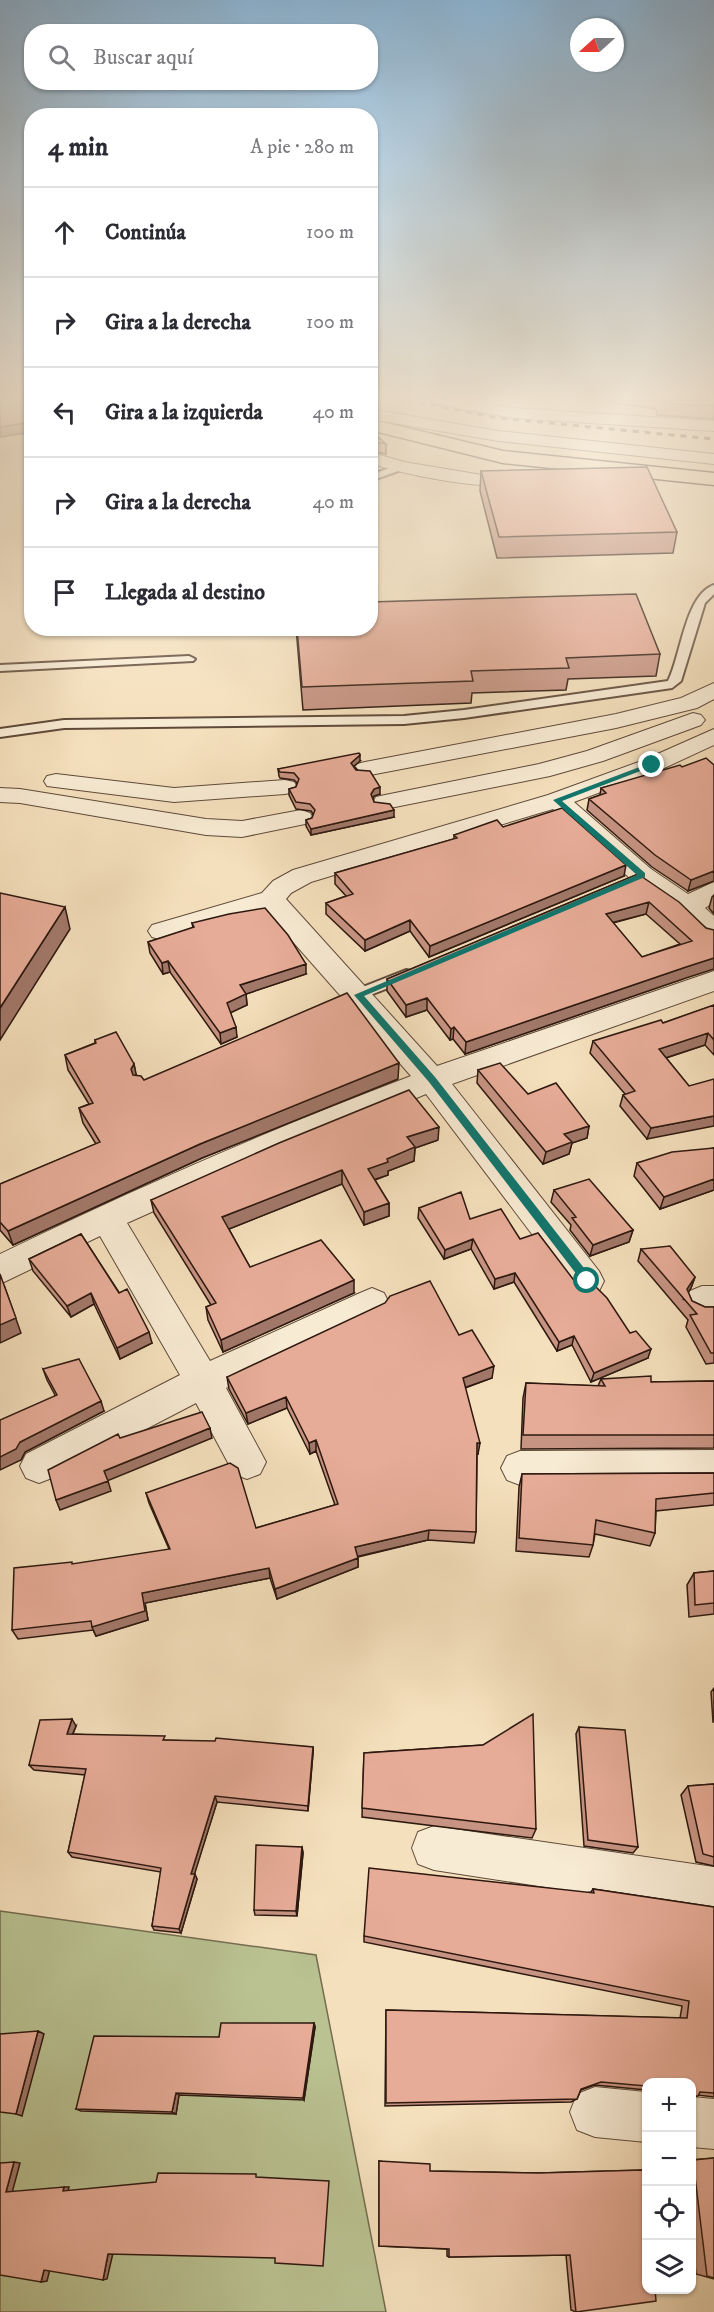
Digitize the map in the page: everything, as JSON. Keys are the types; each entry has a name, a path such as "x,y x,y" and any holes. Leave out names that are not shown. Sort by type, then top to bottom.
{"street":[{"path":"365,769 616,721 688,703 714,690"},
{"path":"385,802 542,771 595,756 714,713"},
{"path":"162,931 271,899 282,887 302,876 557,800 652,765 714,736"},
{"path":"0,774 174,795 285,787"},
{"path":"0,795 20,796 206,827 242,829 301,818"},
{"path":"557,800 637,878 687,906 714,932"},
{"path":"687,906 714,891"},
{"path":"271,899 347,999 432,1080 587,1281"},
{"path":"0,1270 106,1216 221,1165 432,1080 714,981"},
{"path":"106,1216 203,1381 247,1462"},
{"path":"39,1466 203,1381 372,1303"},
{"path":"520,1468 714,1467"},
{"path":"434,1848 714,1890"},
{"path":"595,2112 642,2117"},
{"path":"696,2122 714,2124"}],"lane":[{"path":"0,733 64,724 404,720 464,714 672,684 675,681 700,602 714,588"},
{"path":"0,668 189,659"},
{"path":"347,999 424,967"}],"green space":[{"path":"0,1911 316,1955 386,2312 0,2312"}],"building":[{"path":"491,508 666,508 677,532 499,537"},
{"path":"636,594 660,654 566,658 569,668 471,671 473,681 302,687 298,636 378,636 378,602"},
{"path":"359,753 360,755 351,763 356,770 370,771 380,787 374,789 371,794 374,802 390,804 394,810 311,829 306,820 312,818 315,810 310,804 296,802 289,789 296,787 299,779 294,773 280,772 278,769"},
{"path":"706,758 714,765 714,871 691,880 655,855 589,799 606,793 601,788 680,765 682,767"},
{"path":"562,808 626,865 430,946 410,920 365,940 326,903 353,894 335,873 457,838 454,835 497,820 503,827"},
{"path":"638,874 679,902 706,928 714,930 714,958 466,1042 454,1027 451,1029 427,998 406,1005 387,979","holes":["649,902 692,941 642,957 606,914"]},
{"path":"0,893 65,907 0,1008"},
{"path":"265,908 288,935 306,964 240,985 246,994 227,1003 236,1027 220,1033 168,961 162,963 148,942 194,927 192,923"},
{"path":"347,993 399,1063 200,1144 8,1231 0,1222 0,1184 100,1142 79,1108 93,1103 65,1055 96,1043 95,1040 116,1032 134,1064 131,1069 133,1075 141,1076 144,1080"},
{"path":"714,1005 714,1040 708,1033 659,1049 689,1086 714,1079 714,1116 651,1128 623,1095 635,1091 593,1041 661,1020 663,1023"},
{"path":"500,1063 528,1094 556,1083 589,1126 564,1134 572,1142 546,1152 478,1070"},
{"path":"409,1090 439,1127 407,1137 415,1147 387,1159 388,1162 368,1169 389,1203 364,1212 342,1170 222,1217 250,1267 321,1240 354,1280 221,1340 206,1307 216,1303 151,1200 279,1143"},
{"path":"714,1148 714,1179 664,1197 637,1163 672,1152"},
{"path":"589,1179 633,1230 593,1245 572,1218 576,1217 554,1190"},
{"path":"461,1192 470,1219 501,1209 520,1239 538,1233 576,1283 589,1287 595,1286 607,1298 630,1333 636,1331 651,1349 594,1373 574,1336 559,1342 515,1273 495,1279 473,1239 445,1250 419,1208"},
{"path":"81,1234 119,1293 127,1289 149,1332 117,1348 91,1293 67,1306 29,1259"},
{"path":"670,1246 695,1277 687,1289 692,1301 705,1307 714,1307 714,1353 711,1353 690,1315 697,1314 641,1249"},
{"path":"0,1274 16,1318 0,1325"},
{"path":"430,1281 459,1335 472,1330 494,1366 463,1378 480,1443 477,1443 476,1532 429,1530 355,1547 358,1558 275,1589 269,1568 142,1593 145,1611 92,1627 91,1621 12,1630 14,1568 72,1562 72,1564 170,1549 146,1493 230,1463 238,1468 256,1528 338,1504 316,1440 309,1443 286,1397 246,1413 227,1377 385,1303 390,1296"},
{"path":"79,1359 101,1401 20,1442 16,1449 0,1457 0,1420 57,1395 43,1369"},
{"path":"651,1376 651,1382 714,1381 714,1435 523,1435 526,1383 605,1386 601,1379"},
{"path":"202,1412 210,1428 104,1471 108,1481 56,1500 48,1470 118,1434 120,1438"},
{"path":"714,1473 714,1493 656,1499 655,1533 596,1520 593,1545 519,1538 522,1474"},
{"path":"714,1571 714,1603 695,1605 694,1573"},
{"path":"533,1714 536,1829 362,1808 364,1753 483,1745"},
{"path":"72,1719 67,1734 165,1736 163,1740 215,1741 216,1738 313,1747 308,1806 215,1796 191,1874 195,1874 179,1929 152,1926 161,1868 68,1852 86,1769 29,1765 40,1720"},
{"path":"579,1727 625,1730 638,1847 588,1840"},
{"path":"714,1784 714,1857 703,1854 688,1786"},
{"path":"256,1845 302,1847 296,1911 254,1910"},
{"path":"369,1868 594,1893 593,1889 714,1907 714,2093 700,2092 696,2096 696,2078 642,2078 642,2086 601,2082 581,2089 577,2099 386,2103 386,2010 687,2018 689,2001 364,1936"},
{"path":"221,2023 314,2023 303,2098 176,2093 172,2112 76,2109 94,2036 219,2037"},
{"path":"38,2031 16,2114 0,2112 0,2034"},
{"path":"714,2158 714,2278 707,2276 696,2185 696,2160"},
{"path":"379,2161 430,2164 430,2171 539,2173 642,2170 642,2294 655,2294 656,2301 576,2312 570,2255 449,2257 449,2249 379,2246"},
{"path":"14,2162 6,2192 64,2187 63,2191 156,2182 158,2173 256,2174 256,2177 329,2181 323,2266 275,2263 275,2258 108,2254 103,2280 44,2270 41,2282 0,2275 0,2163"}],"route":[{"path":"587,1281 432,1080 358,995 642,875 557,800 652,765"}]}
